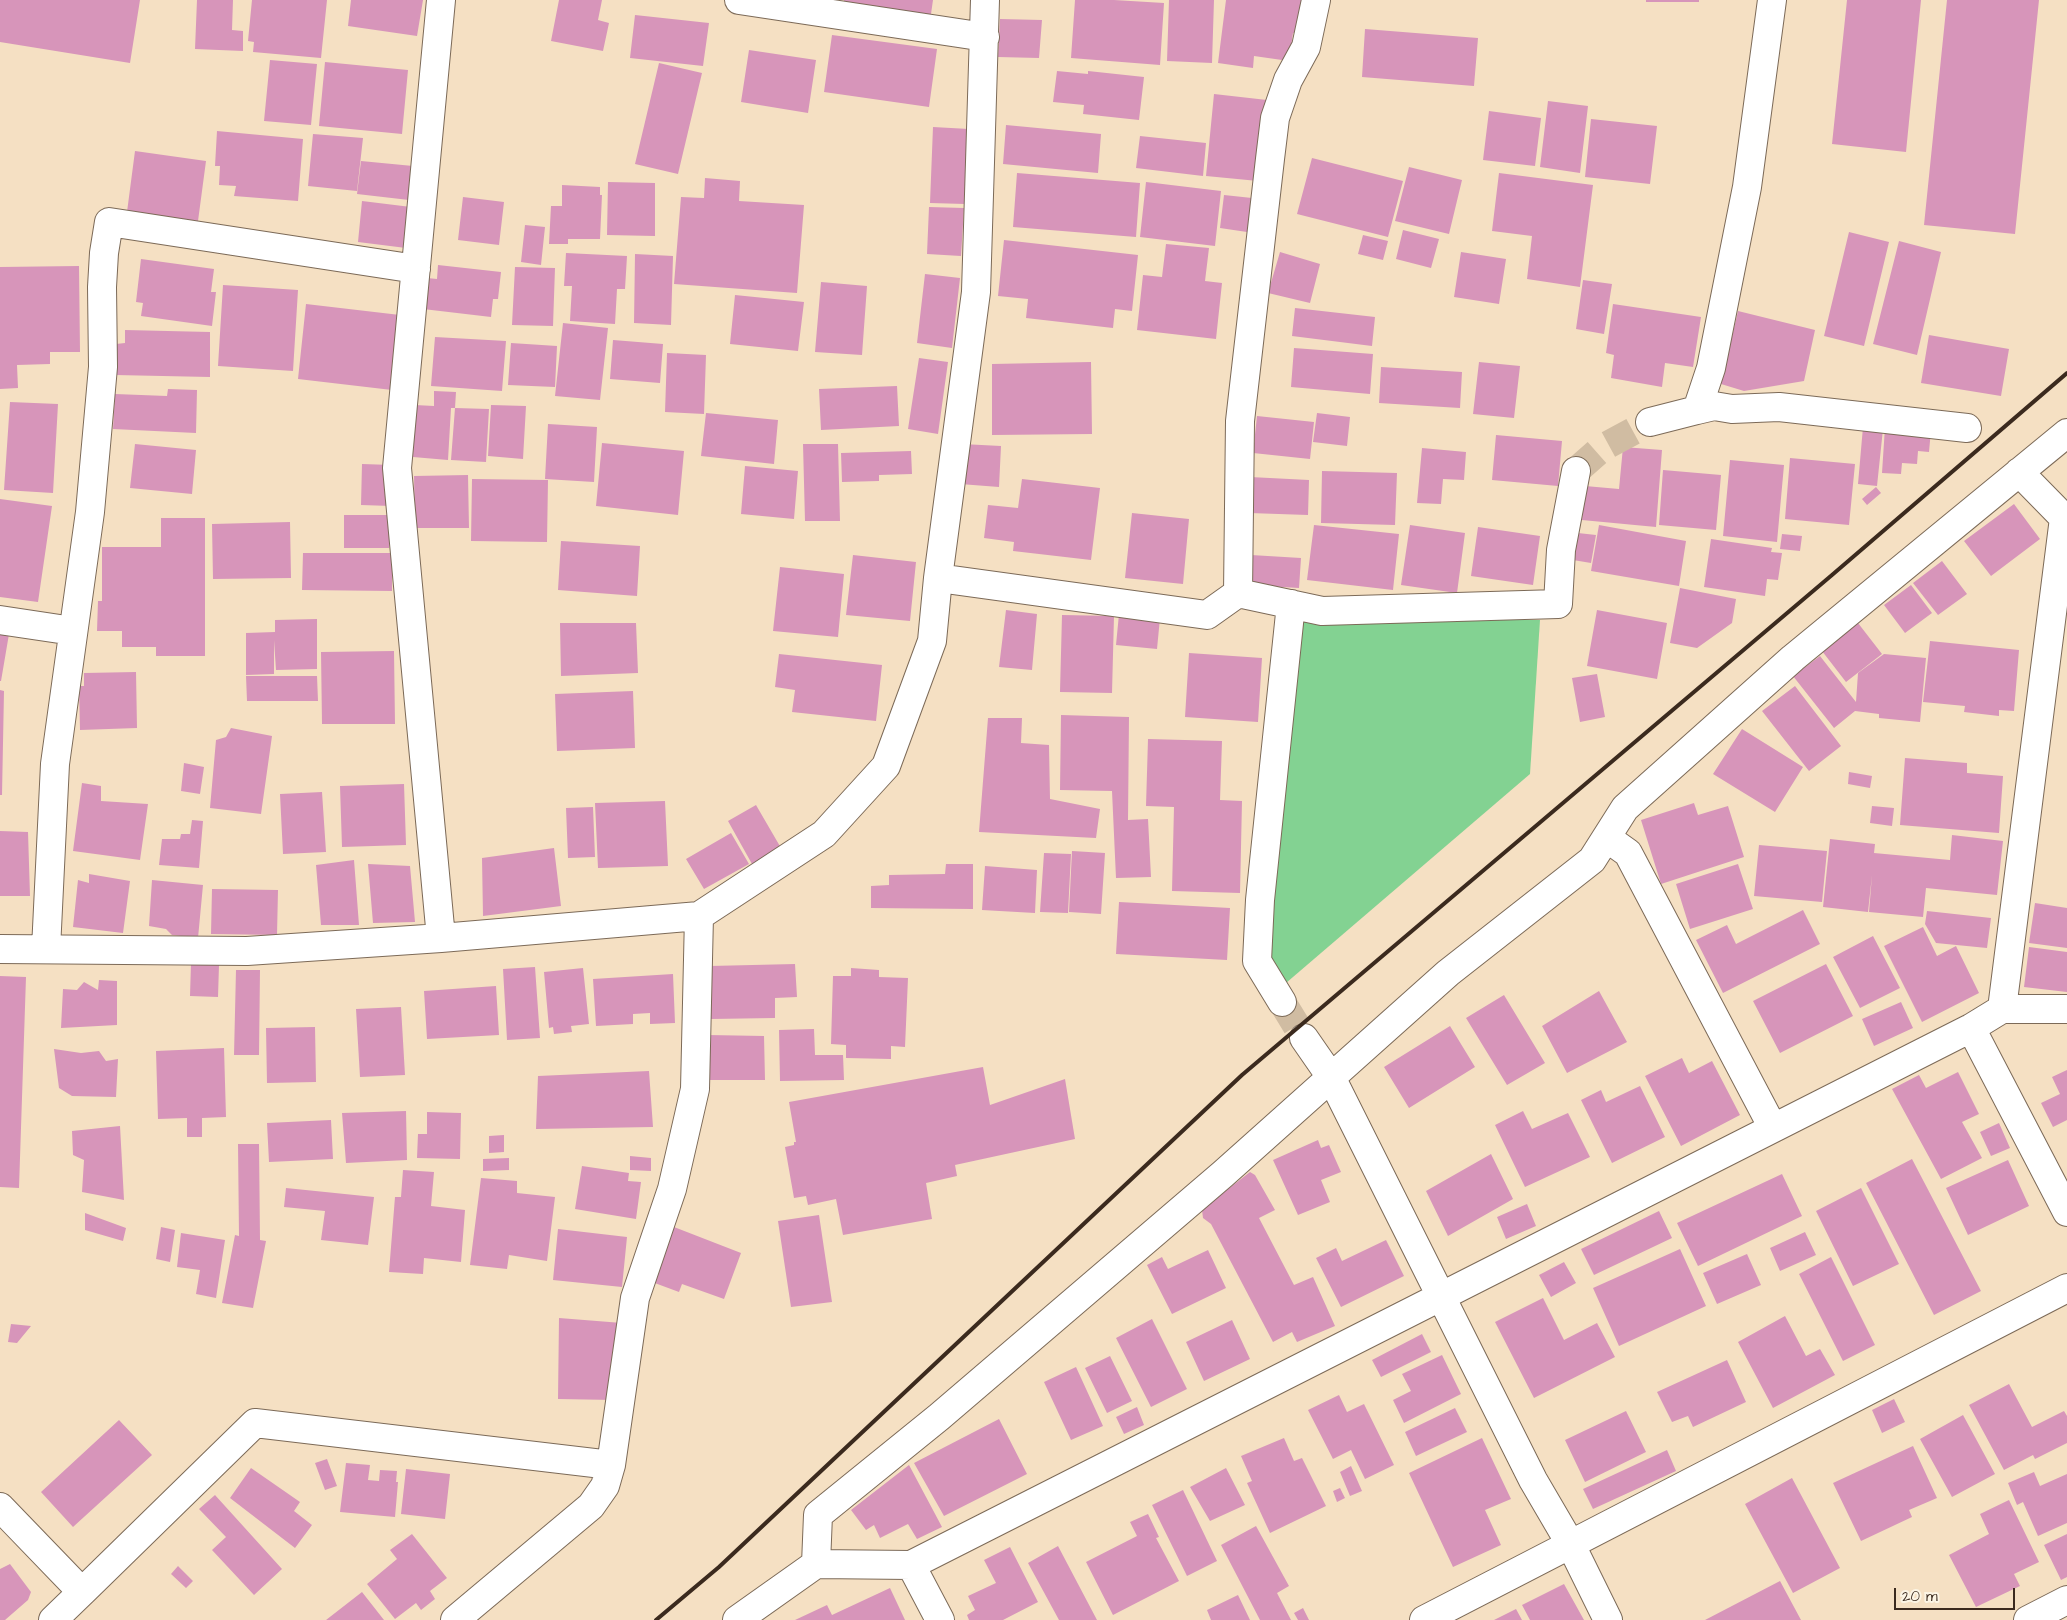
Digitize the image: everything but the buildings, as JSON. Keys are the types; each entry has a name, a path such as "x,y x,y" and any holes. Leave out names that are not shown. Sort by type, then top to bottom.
{"street":[{"path":"441,0 397,468 441,938"},
{"path":"739,0 985,37"},
{"path":"0,949 247,951 441,938 699,916 824,834 886,766 932,641 938,578 976,292 986,0"},
{"path":"1238,593 1240,421 1270,159 1276,118 1288,80 1306,47 1316,0"},
{"path":"1697,410 1711,368 1746,187 1772,0"},
{"path":"46,949 55,764 90,512 103,367 102,287 104,253 109,222 416,269"},
{"path":"1650,422 1714,406 1732,409 1779,407 1967,428"},
{"path":"816,1564 818,1515 969,1391 1223,1174 1448,973 1592,860 1625,808 1793,658 2067,433"},
{"path":"938,578 1207,615 1238,593 1322,611 1558,604 1561,550 1576,471"},
{"path":"2002,1009 2064,518 2019,472"},
{"path":"1282,1002 1257,961 1260,900 1291,604"},
{"path":"0,620 73,631"},
{"path":"1607,838 1628,853 1773,1128"},
{"path":"455,1620 591,1506 605,1486 611,1465 634,1298 672,1189 695,1089 699,916"},
{"path":"737,1620 816,1564 911,1565 1971,1028 2002,1009 2067,1009"},
{"path":"1971,1028 2067,1212"},
{"path":"1304,1038 1331,1078 1533,1480 1570,1545 1608,1620"},
{"path":"1424,1620 2067,1288"},
{"path":"52,1620 255,1423 611,1465"},
{"path":"0,1507 82,1592"},
{"path":"911,1565 940,1620"},
{"path":"2028,1620 2067,1600"}],"green space":[{"path":"1301,619 1540,620 1530,774 1286,983 1266,956"}],"tunnel":[{"path":"1576,471 1602,448 1650,422"},
{"path":"1282,1002 1304,1038"}],"railway":[{"path":"656,1620 719,1567 1242,1075 1832,575 2067,373"}]}
